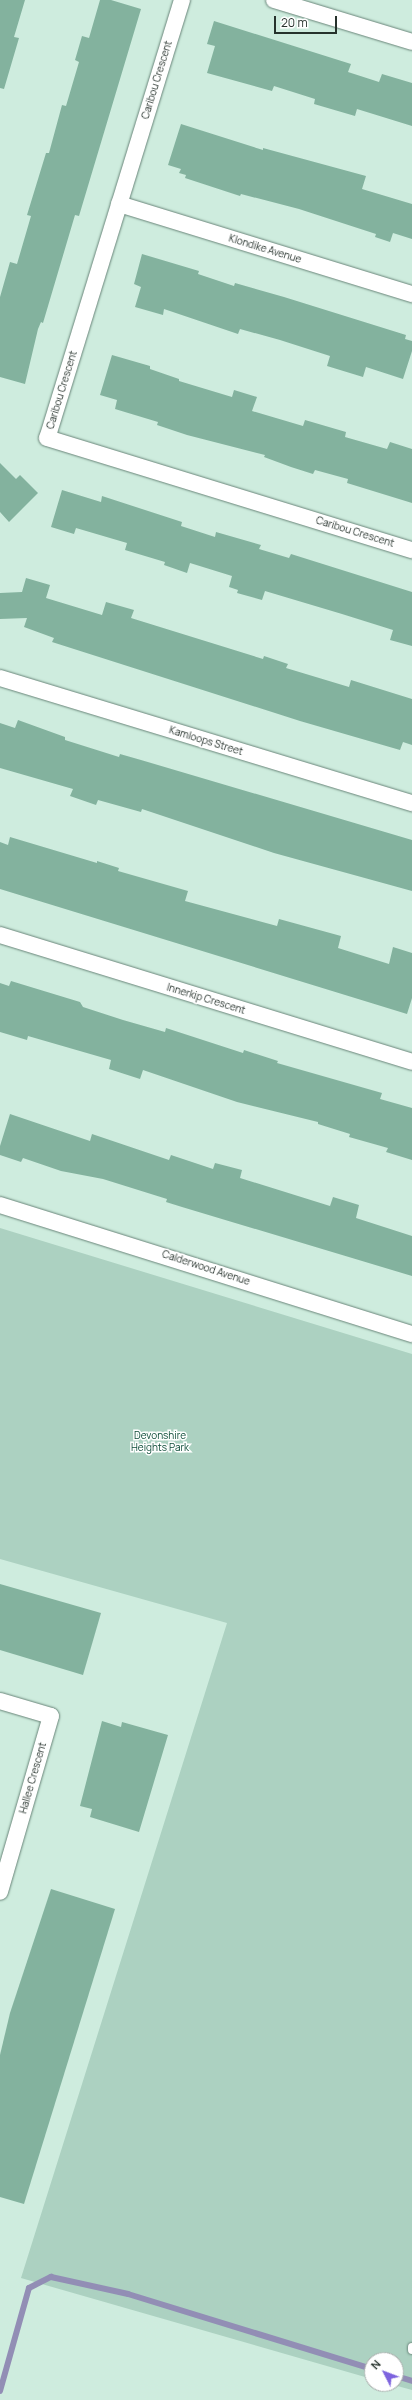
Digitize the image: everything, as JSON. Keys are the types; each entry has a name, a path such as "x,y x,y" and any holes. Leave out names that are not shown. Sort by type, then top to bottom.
{"street":[{"name":"Caribou Crescent","path":"182,0 47,438 412,550"},
{"path":"274,0 412,42"},
{"name":"Klondike Avenue","path":"119,204 412,294"},
{"name":"Kamloops Street","path":"0,678 412,803"},
{"name":"Innerkip Crescent","path":"0,935 412,1062"},
{"name":"Calderwood Avenue","path":"0,1205 412,1334"},
{"name":"Hallee Crescent","path":"0,1701 52,1716 0,1892"}],"green space":[{"name":"Devonshire Heights Park","path":"0,1228 412,1354 412,2390 404,2388 404,2352 364,2352 364,2377 21,2278 227,1623 0,1559"}],"building":[{"path":"0,0 25,0 14,37 19,38 4,89 0,88"},
{"path":"100,0 111,0 141,9 79,216 75,215 43,323 41,322 38,329 25,384 0,377 0,297 10,262 17,264 31,216 27,215 46,153 49,153 62,105 66,106 79,62 75,60 82,36 89,38"},
{"path":"214,21 351,64 348,72 379,82 382,74 412,83 412,126 357,109 355,116 314,104 315,99 274,86 272,91 207,73 215,46 207,44"},
{"path":"181,124 263,150 263,148 366,176 362,189 412,204 412,239 393,233 390,242 375,237 376,234 299,209 241,194 240,196 185,178 186,175 179,173 181,169 168,165"},
{"path":"142,254 199,271 198,274 234,286 235,283 406,335 405,339 412,341 412,351 403,379 366,367 363,377 327,366 330,356 280,340 240,329 238,334 164,309 163,315 135,307 141,287 134,284"},
{"path":"112,355 150,366 150,369 179,379 179,381 232,397 234,390 257,397 252,411 303,426 305,420 346,432 345,437 387,449 390,442 412,449 412,503 347,483 348,479 315,470 313,474 264,457 265,455 187,435 157,425 158,422 115,409 117,400 100,395"},
{"path":"0,463 16,479 20,475 38,493 9,522 0,512"},
{"path":"62,490 101,502 102,496 182,522 181,526 215,537 216,532 261,545 259,549 289,558 291,554 412,592 412,646 390,640 393,630 342,614 265,591 262,600 237,593 238,590 229,587 232,576 190,563 187,573 164,565 165,562 125,550 127,543 76,528 74,534 51,527"},
{"path":"26,578 50,585 46,598 102,615 106,602 134,610 131,618 263,659 264,656 288,664 286,668 349,687 351,680 412,699 412,745 403,742 400,750 300,721 52,642 54,638 24,627 27,618 0,619 0,593 22,592"},
{"path":"18,720 65,737 65,740 119,757 120,754 412,840 412,891 274,853 142,809 141,812 98,800 96,805 70,796 73,789 0,768 0,723 15,728"},
{"path":"10,837 97,863 97,861 119,868 118,871 188,891 185,901 277,926 279,919 341,936 338,948 389,964 393,947 412,953 412,998 407,1014 0,889 0,842 8,845"},
{"path":"11,981 80,1002 83,1007 123,1020 165,1032 166,1028 243,1053 244,1050 278,1061 277,1063 382,1093 380,1099 412,1108 412,1160 386,1152 388,1148 349,1137 350,1134 318,1124 318,1122 237,1102 143,1070 140,1079 109,1069 111,1060 28,1036 27,1040 0,1032 0,983 9,986"},
{"path":"10,1114 90,1141 92,1134 169,1160 171,1155 213,1169 215,1163 242,1170 240,1178 330,1206 333,1197 359,1205 356,1218 412,1236 412,1276 166,1202 167,1199 103,1179 61,1171 23,1158 21,1162 0,1155 0,1146"},
{"path":"0,1584 101,1613 83,1675 0,1650"},
{"path":"102,1721 121,1727 122,1722 168,1735 139,1832 90,1817 92,1809 80,1806"},
{"path":"51,1889 115,1909 24,2204 0,2197 0,2055 10,2013"}],"waterway":[{"path":"0,2391 29,2288 51,2277 128,2294 364,2367"},
{"path":"404,2378 412,2381"}]}
